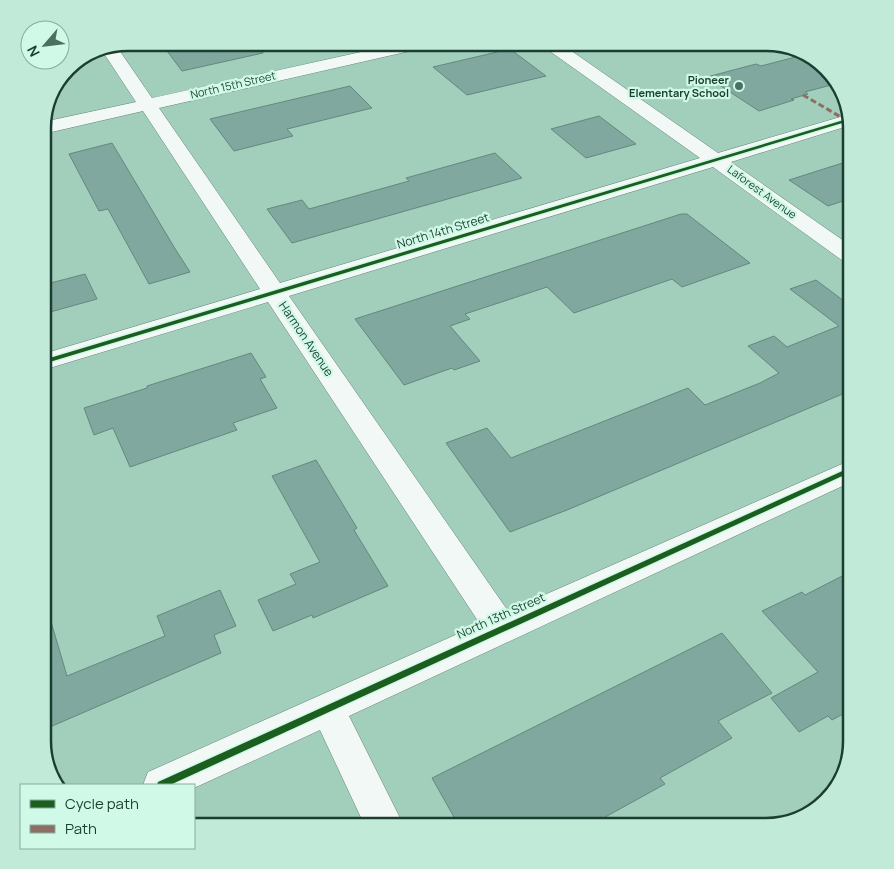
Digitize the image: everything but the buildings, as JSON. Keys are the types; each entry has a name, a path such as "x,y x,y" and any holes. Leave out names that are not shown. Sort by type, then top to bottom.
{"street":[{"name":"North 15th Street","path":"51,126 388,51"},
{"name":"Laforest Avenue","path":"561,51 843,250"},
{"name":"Harmon Avenue","path":"113,53 501,628"},
{"name":"North 14th Street","path":"51,360 842,122"},
{"name":"North 13th Street","path":"163,784 501,628 843,474"},
{"path":"328,708 381,818"}],"marked path":[{"path":"803,95 842,117"}],"cycle path":[{"path":"51,360 842,122"},
{"path":"163,784 843,474"}],"place":[{"name":"Pioneer Elementary School","path":"739,86"}]}
